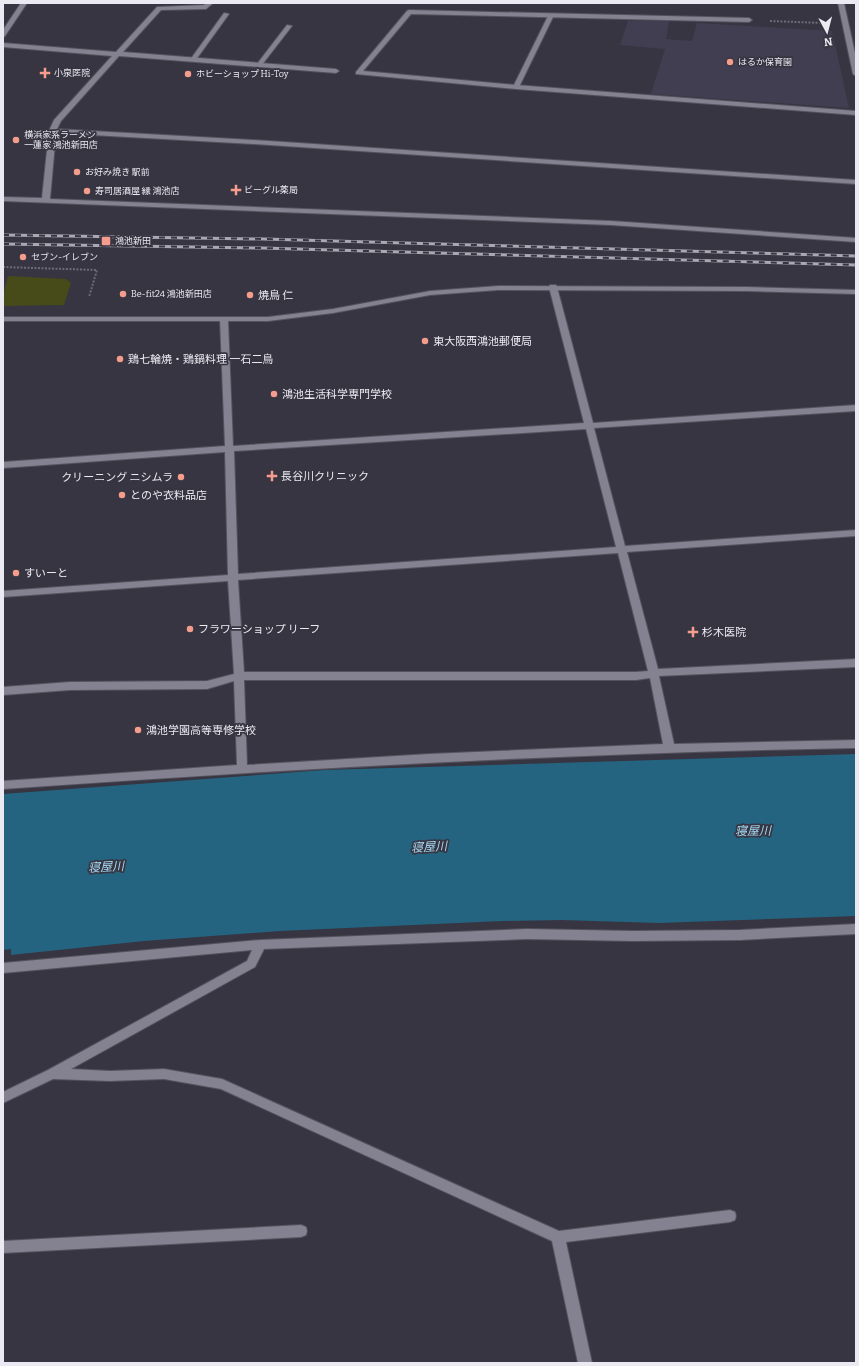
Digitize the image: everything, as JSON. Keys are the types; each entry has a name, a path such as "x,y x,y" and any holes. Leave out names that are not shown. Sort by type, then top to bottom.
{"street":[{"path":"3,35 24,3"},
{"path":"46,200 52,131 58,120 159,8 206,7 210,3"},
{"path":"841,3 856,74"},
{"path":"749,20 409,12 358,73 516,87 856,112"},
{"path":"194,60 226,14"},
{"path":"516,87 551,15"},
{"path":"260,65 290,26"},
{"path":"3,45 336,71"},
{"path":"52,131 269,143 856,182"},
{"path":"3,199 611,223 856,240"},
{"path":"553,287 654,674 669,747"},
{"path":"3,319 224,320 298,316 353,308 430,293 498,288 747,288 856,292"},
{"path":"224,320 232,578 239,676 242,768"},
{"path":"3,465 229,448 589,427 856,408"},
{"path":"3,594 856,533"},
{"path":"3,691 70,686 207,685 239,676 636,676 670,671 856,663"},
{"path":"3,785 242,768 669,747 856,744"},
{"path":"3,968 260,945 527,934 633,936 740,935 856,929"},
{"path":"3,1098 52,1074 251,964 260,945"},
{"path":"52,1074 110,1076 164,1074 222,1084 558,1237 730,1216"},
{"path":"3,1247 301,1231"},
{"path":"558,1237 585,1363"}],"path":[{"path":"749,20 845,24"},
{"path":"3,267 97,270 88,301"}],"shaded area":[{"path":"628,21 669,21 666,39 692,41 697,23 832,31 849,108 651,94 665,49 620,45"}],"green space":[{"path":"8,276 66,279 71,283 64,305 3,306 3,295"}],"water":[{"name":"寝屋川","path":"856,754 856,916 659,923 561,920 502,921 280,931 144,941 11,955 11,949 3,950 3,794 325,770"}],"railway":[{"path":"3,235 264,239 856,256"},
{"path":"3,244 262,248 856,265"}],"place":[{"name":"はるか保育園","path":"730,62"},
{"name":"小泉医院","path":"45,73"},
{"name":"ホビーショップ Hi-Toy","path":"188,74"},
{"name":"横浜家系ラーメン 一蓮家 鴻池新田店","path":"16,140"},
{"name":"お好み焼き 駅前","path":"77,172"},
{"name":"ビーグル薬局","path":"236,190"},
{"name":"寿司居酒屋 縁 鴻池店","path":"87,191"},
{"name":"鴻池新田","path":"106,241"},
{"name":"セブン-イレブン","path":"23,257"},
{"name":"Be-fit24 鴻池新田店","path":"123,294"},
{"name":"焼鳥 仁","path":"250,295"},
{"name":"東大阪西鴻池郵便局","path":"425,341"},
{"name":"鶏七輪焼・鶏鍋料理 一石二鳥","path":"120,359"},
{"name":"鴻池生活科学専門学校","path":"274,394"},
{"name":"長谷川クリニック","path":"272,476"},
{"name":"クリーニング ニシムラ","path":"181,477"},
{"name":"とのや衣料品店","path":"122,495"},
{"name":"すいーと","path":"16,573"},
{"name":"フラワーショップ リーフ","path":"190,629"},
{"name":"杉木医院","path":"693,632"},
{"name":"鴻池学園高等専修学校","path":"138,730"}]}
